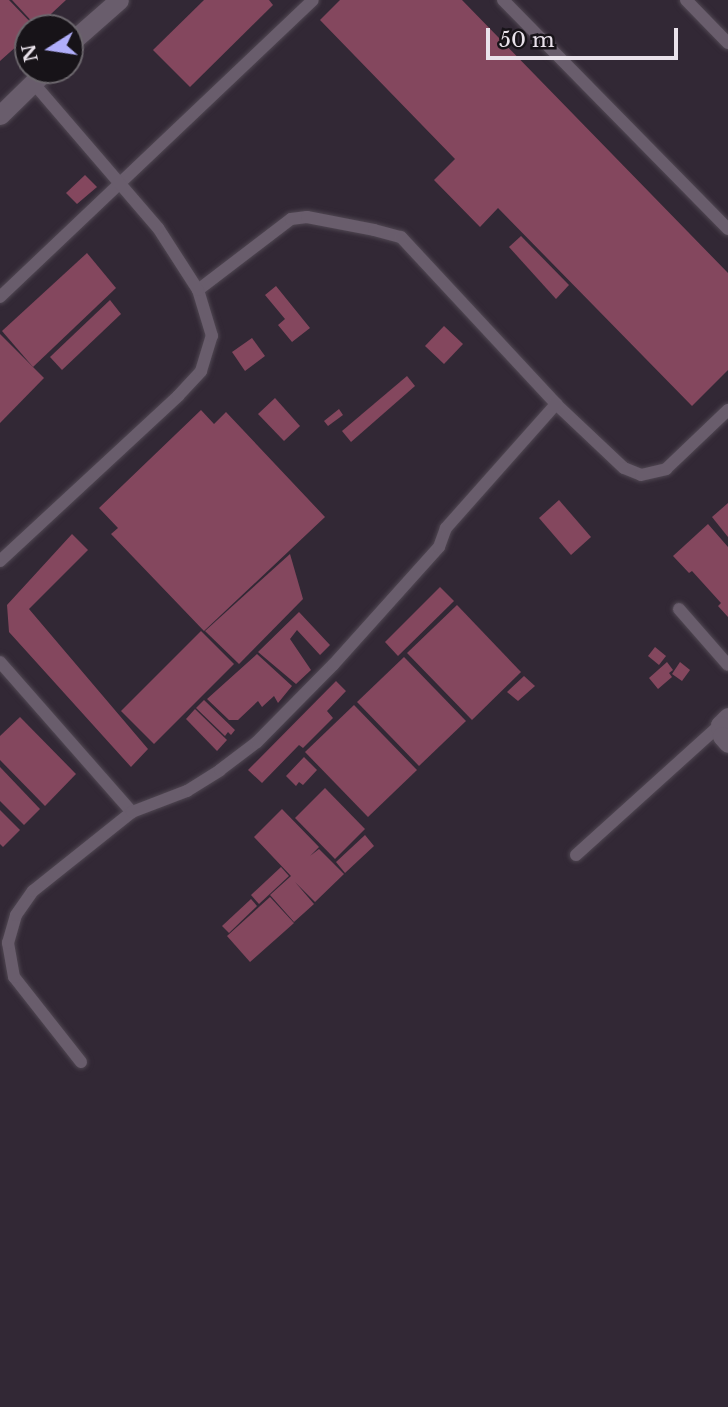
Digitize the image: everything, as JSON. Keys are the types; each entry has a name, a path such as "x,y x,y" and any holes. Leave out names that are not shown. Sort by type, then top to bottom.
{"street":[{"path":"84,31 119,0"},
{"path":"0,115 33,84"}],"lane":[{"path":"0,297 313,0"},
{"path":"503,0 728,229"},
{"path":"686,0 728,43"},
{"path":"0,561 201,372 212,336 198,290 158,228 119,183 45,84"},
{"path":"198,290 291,219 307,217 401,237 556,404 624,468 641,475 666,469 728,410"},
{"path":"81,1062 14,977 8,943 16,915 33,891 132,811 187,791 220,771 257,742 333,665 439,547 446,528 556,404"},
{"path":"678,610 728,665"},
{"path":"0,662 132,811"},
{"path":"576,855 725,728"}],"building":[{"path":"0,0 9,0 22,14 14,14 14,48 0,61"},
{"path":"12,0 66,0 51,14 25,14"},
{"path":"204,0 269,0 273,5 190,87 153,50"},
{"path":"340,0 462,0 728,273 728,370 692,406 498,208 480,227 434,180 455,159 320,20"},
{"path":"85,175 97,187 77,204 66,193"},
{"path":"521,236 569,285 556,299 509,247"},
{"path":"87,253 116,288 33,367 2,331"},
{"path":"276,286 310,328 292,342 278,325 285,319 265,295"},
{"path":"110,300 121,314 62,370 50,357"},
{"path":"444,326 463,344 444,364 425,346"},
{"path":"0,334 44,378 0,423"},
{"path":"252,338 265,356 245,371 232,352"},
{"path":"407,376 415,386 351,442 342,431"},
{"path":"275,398 300,426 284,441 258,414"},
{"path":"339,409 343,415 328,426 324,421"},
{"path":"201,410 214,424 226,412 325,517 204,631 111,534 118,528 99,508"},
{"path":"559,500 591,537 571,555 539,518"},
{"path":"728,503 728,537 712,517"},
{"path":"708,524 728,547 728,617 718,606 721,603 692,571 689,573 673,556"},
{"path":"72,534 88,550 29,609 148,749 131,767 9,632 7,605"},
{"path":"290,554 303,599 239,664 205,631"},
{"path":"440,587 454,601 398,656 385,642"},
{"path":"457,605 521,672 472,720 407,653"},
{"path":"299,612 330,645 320,655 297,630 290,639 311,670 296,684 258,652"},
{"path":"201,631 234,664 154,744 121,711"},
{"path":"655,647 666,656 659,665 648,656"},
{"path":"257,654 292,686 278,703 274,696 262,707 258,701 238,720 229,720 207,699"},
{"path":"404,657 466,721 419,766 357,702"},
{"path":"667,662 673,670 669,673 672,677 658,689 649,678"},
{"path":"680,662 690,670 682,681 672,674"},
{"path":"524,676 535,686 518,701 507,692"},
{"path":"336,681 346,691 327,711 333,718 303,748 299,745 262,783 248,770"},
{"path":"204,700 235,730 231,735 228,732 225,736 196,708"},
{"path":"354,705 417,770 368,817 305,752"},
{"path":"195,709 227,740 217,751 186,719"},
{"path":"20,717 76,774 45,806 0,760 0,736"},
{"path":"304,757 317,770 303,785 299,782 296,786 286,776"},
{"path":"0,767 40,809 24,825 0,801"},
{"path":"325,788 365,829 335,859 295,818"},
{"path":"282,809 319,847 310,856 319,849 344,874 315,902 295,882 314,904 294,922 270,895 291,876 254,837"},
{"path":"0,810 20,830 3,847 0,844"},
{"path":"365,835 374,846 345,873 336,862"},
{"path":"281,867 289,876 259,904 251,895"},
{"path":"270,897 294,923 250,962 227,936"},
{"path":"251,899 257,906 229,933 222,926"}]}
